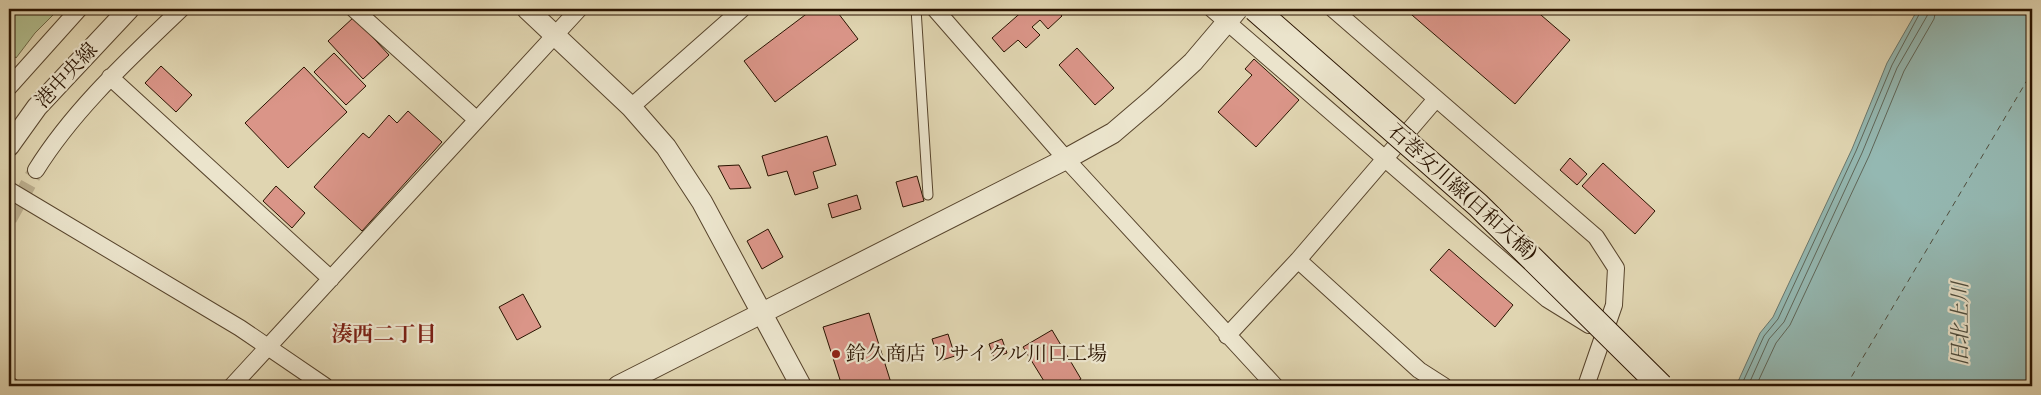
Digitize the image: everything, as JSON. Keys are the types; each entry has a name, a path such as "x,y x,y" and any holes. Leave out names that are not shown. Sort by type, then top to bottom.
{"main road":[{"name":"石巻女川線(日和大橋)","path":"1255,9 1478,205 1661,386"}],"street":[{"path":"9,87 79,9"},
{"name":"港中央線","path":"9,146 37,107 129,9"},
{"path":"36,170 53,142 110,77 180,9"},
{"path":"354,9 477,120"},
{"path":"527,9 630,107 666,147 697,194 801,386"},
{"path":"232,386 579,9"},
{"path":"630,107 742,9"},
{"path":"936,9 1066,159 1275,386"},
{"path":"1212,9 1233,16 1385,158 1547,299 1604,334"},
{"path":"1333,9 1596,237 1616,268 1614,305 1586,386"},
{"path":"618,386 1066,159 1113,133 1193,62 1233,16"},
{"path":"110,77 331,279"},
{"path":"1227,336 1298,260 1436,99"},
{"path":"9,190 240,328 325,386"},
{"path":"1298,260 1419,370 1444,386"}],"lane":[{"path":"916,9 928,195"}],"green space":[{"path":"9,9 59,9 35,33 16,58 9,50"}],"water":[{"name":"旧北上川","path":"1918,9 2032,9 2032,386 1736,386 1760,333 1773,317 1852,149 1887,63"}],"building":[{"path":"813,9 835,9 858,39 775,102 744,61"},
{"path":"1025,9 1056,9 1062,16 1048,29 1040,20 1032,27 1040,35 1026,48 1018,40 1004,52 992,38"},
{"path":"1405,9 1534,9 1570,40 1515,104"},
{"path":"354,17 389,55 363,79 328,41"},
{"path":"1077,48 1114,88 1095,105 1059,65"},
{"path":"334,53 366,86 346,105 314,72"},
{"path":"1254,59 1299,100 1256,147 1218,112 1252,75 1245,69"},
{"path":"161,66 192,95 176,112 145,83"},
{"path":"304,67 347,112 288,168 245,123"},
{"path":"408,111 442,142 362,231 314,187 363,133 369,138 389,115 397,123"},
{"path":"827,136 836,165 813,172 818,188 795,195 787,171 768,176 762,156"},
{"path":"1570,158 1587,174 1577,185 1560,170"},
{"path":"1603,163 1655,211 1635,234 1582,186"},
{"path":"739,165 751,188 730,189 718,166"},
{"path":"917,176 924,201 903,207 896,182"},
{"path":"276,186 305,213 292,228 263,201"},
{"path":"857,195 861,209 832,218 828,204"},
{"path":"768,229 783,257 762,269 747,241"},
{"path":"1449,249 1513,305 1495,327 1430,270"},
{"path":"523,294 541,327 517,340 499,307"},
{"path":"869,313 892,386 842,386 823,327"},
{"path":"1052,330 1081,379 1070,386 1047,386 1023,347"},
{"path":"948,334 955,356 939,361 932,339"},
{"path":"1002,339 1007,353 994,358 989,344"}],"ferry route":[{"path":"1846,386 2032,72"}],"tunnel":[{"path":"9,219 36,170"}],"place":[{"name":"鈴久商店 リサイクル川口工場","path":"836,354"}],"district":[{"name":"湊西二丁目","path":"384,335"}]}
